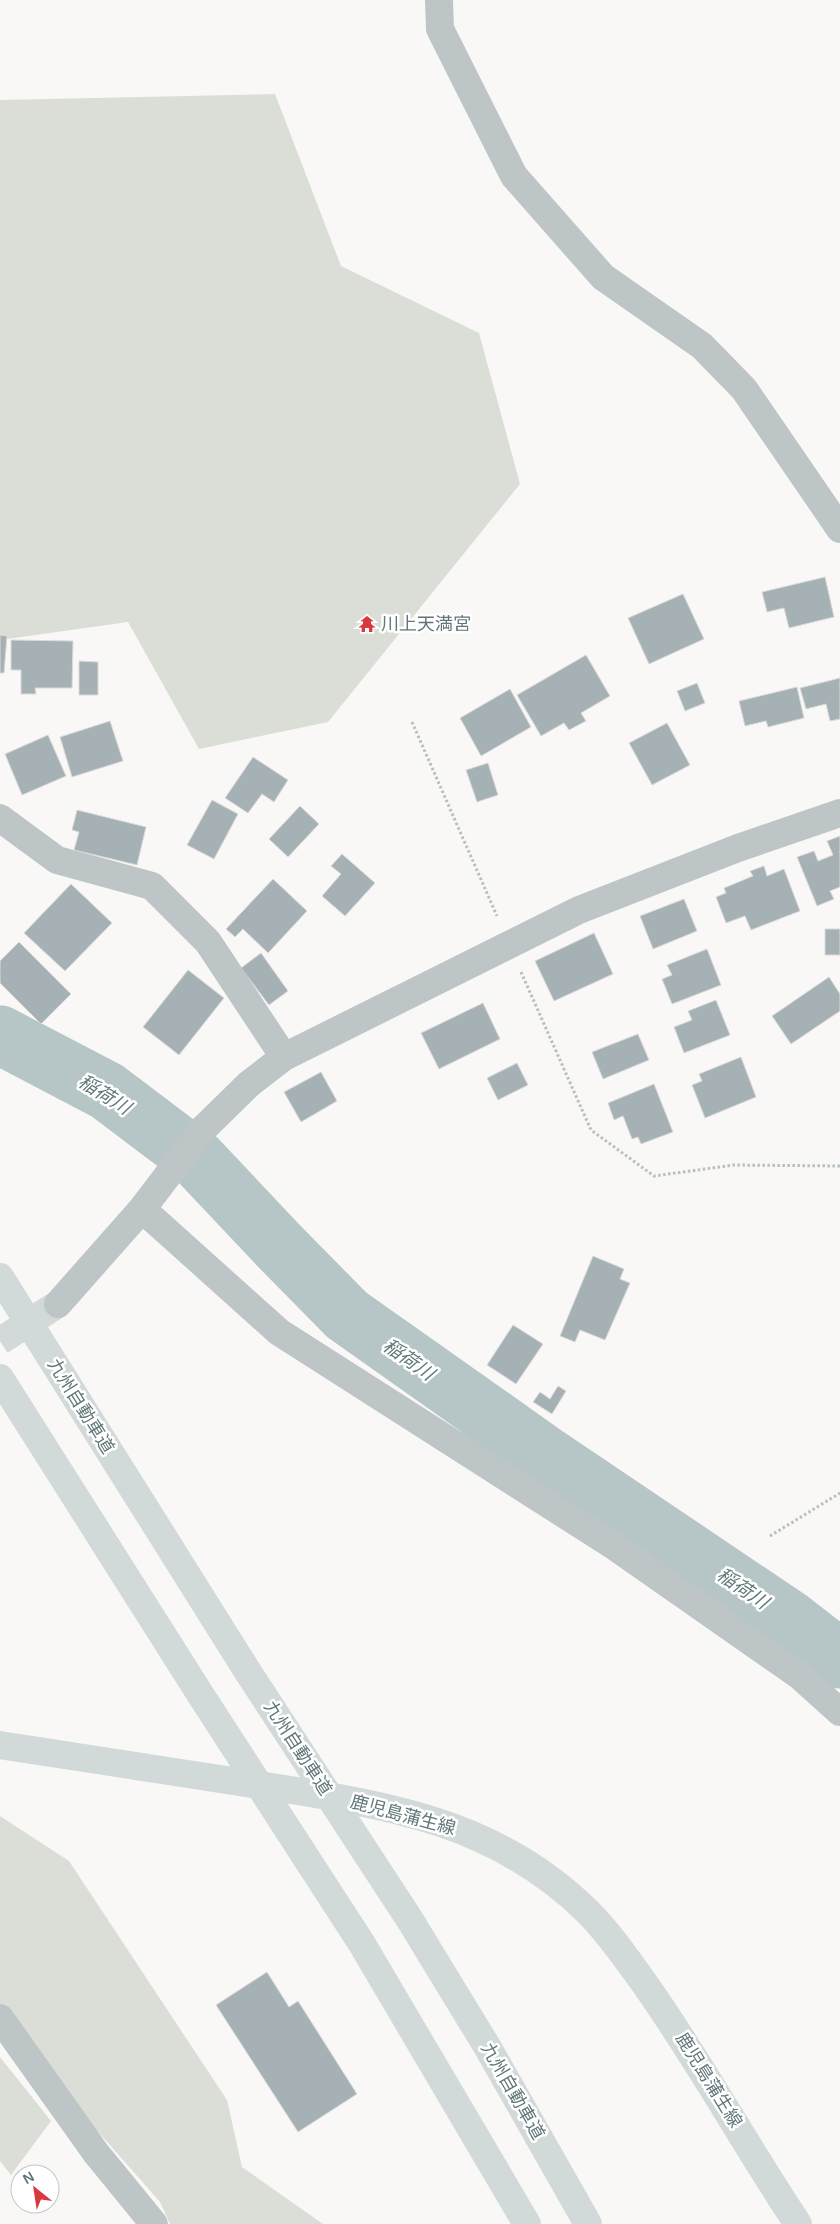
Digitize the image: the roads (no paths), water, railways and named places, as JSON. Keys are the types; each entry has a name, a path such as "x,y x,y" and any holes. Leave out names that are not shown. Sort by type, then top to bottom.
{"main road":[{"name":"九州自動車道","path":"0,1277 248,1672 410,1920 488,2048 588,2224"},
{"path":"0,1378 207,1705 362,1944 527,2224"},
{"name":"鹿児島蒲生線","path":"0,1745 378,1804 442,1822 487,1841 542,1873 589,1913 627,1960 677,2029 797,2224"}],"street":[{"path":"439,0 440,29 514,176 603,277 702,346 744,389 840,529"},
{"path":"58,1304 142,1209 164,1177 203,1129 248,1084 284,1057 579,910 738,848 840,813"},
{"path":"0,818 57,860 152,886 208,942 284,1057"},
{"path":"142,1209 279,1332 614,1546 800,1676 840,1712"},
{"path":"0,2018 96,2153 154,2224"}],"waterway":[{"name":"稲荷川","path":"0,1035 107,1091 197,1159 347,1315 548,1457 790,1620 840,1659"}],"tunnel":[{"path":"0,1341 58,1304"}],"place":[{"name":"川上天満宮","path":"367,624"}]}
